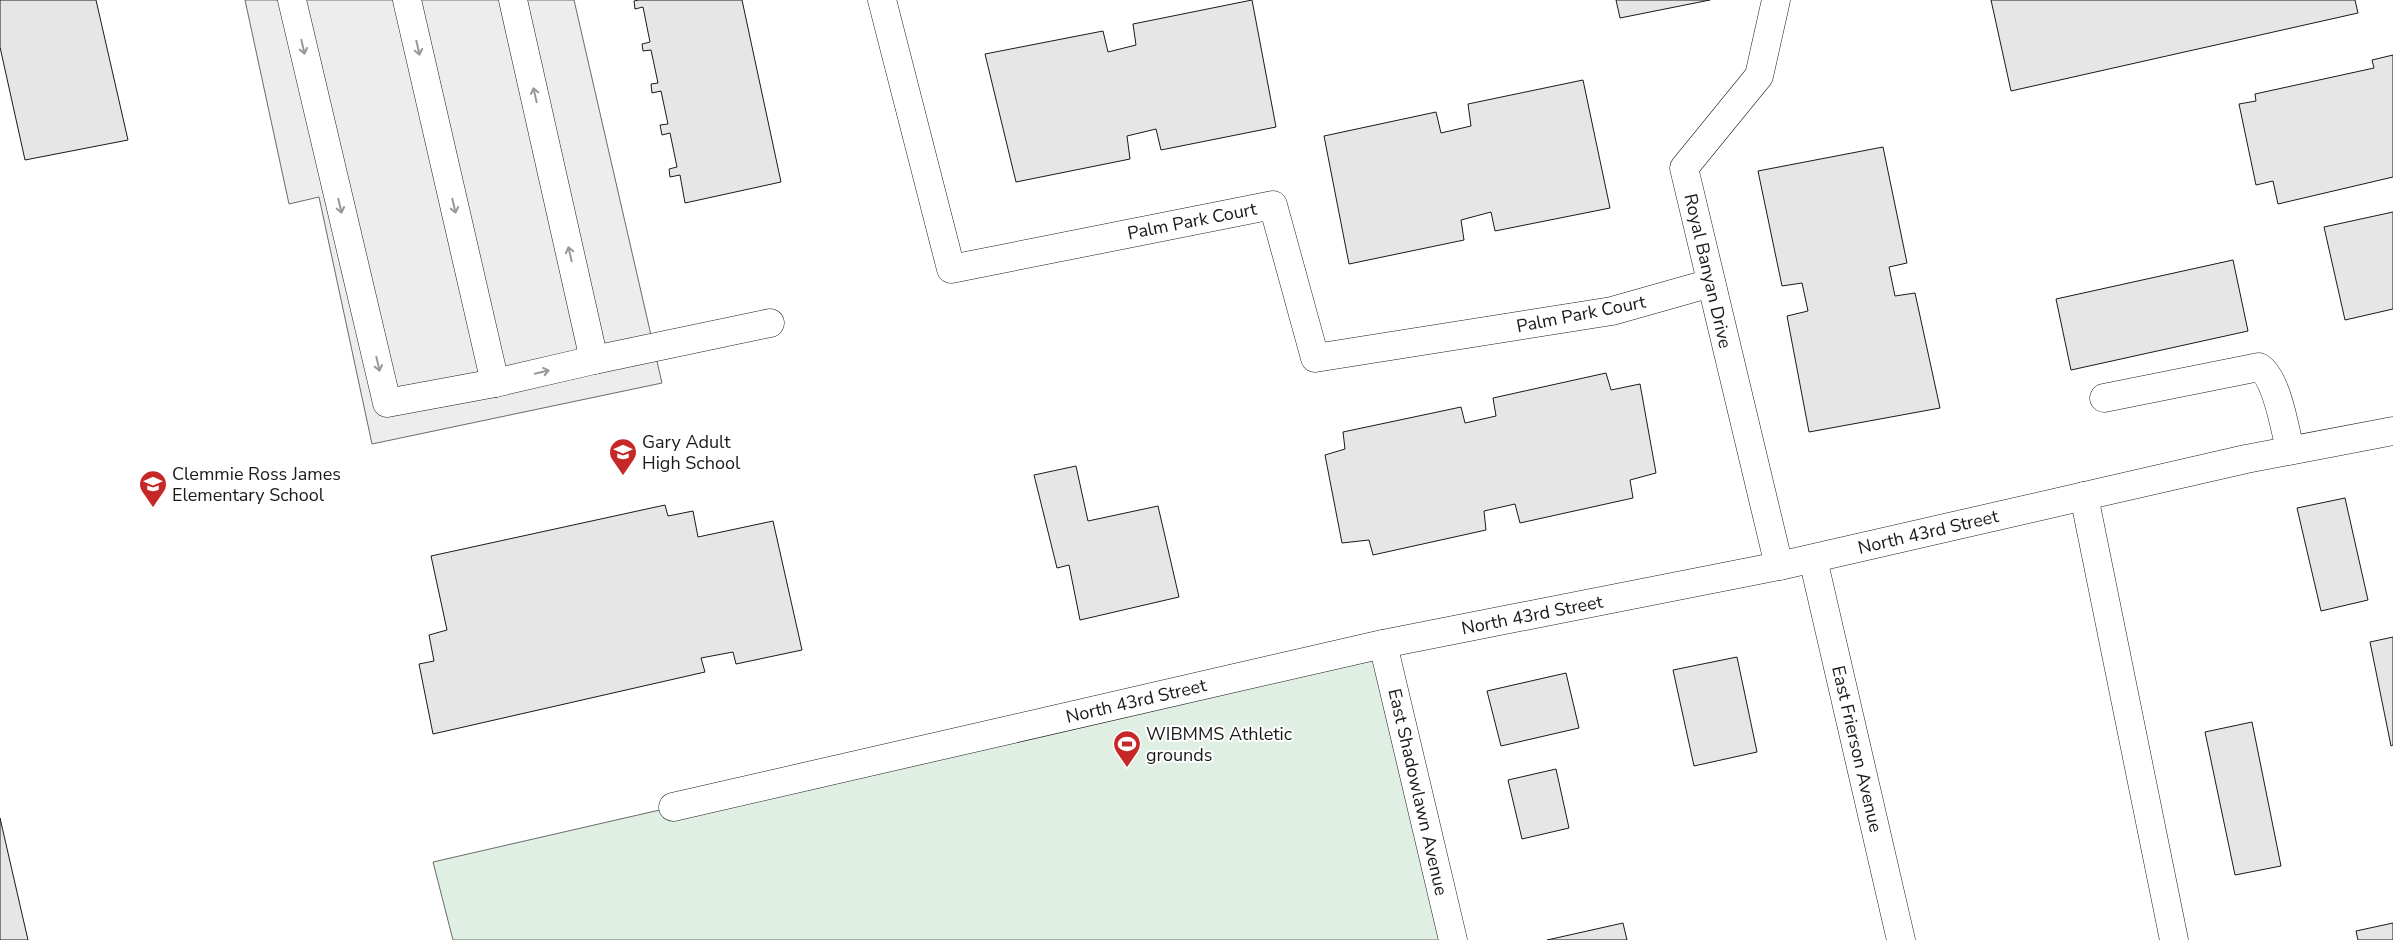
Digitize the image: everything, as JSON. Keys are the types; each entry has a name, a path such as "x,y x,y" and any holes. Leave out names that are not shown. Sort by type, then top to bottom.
{"street":[{"path":"292,0 387,403 494,383 770,323"},
{"path":"408,0 494,383"},
{"path":"513,0 594,360"},
{"name":"Palm Park Court","path":"882,0 951,269 1273,205 1315,358 1612,311 1711,283"},
{"name":"Royal Banyan Drive","path":"1776,0 1759,76 1684,168 1779,566"},
{"path":"2104,398 2259,367 2266,371 2272,383 2290,450"},
{"name":"North 43rd Street","path":"673,807 1383,644 1813,559 2290,450 2393,431"},
{"path":"2084,496 2174,940"},
{"name":"East Frierson Avenue","path":"1813,559 1901,940"},
{"name":"East Shadowlawn Avenue","path":"1383,644 1453,940"}],"green space":[{"name":"WIBMMS Athletic grounds","path":"1383,644 1453,940 453,940 433,862"}],"shaded area":[{"path":"245,0 574,0 662,383 372,444 319,197 289,204"}],"building":[{"path":"0,0 96,0 128,140 25,160 0,47"},
{"path":"742,0 781,182 685,203 680,175 670,177 669,169 677,167 670,133 662,135 660,125 668,124 661,91 652,93 651,84 658,83 651,50 643,51 642,44 650,42 643,7 635,9 634,1"},
{"path":"1252,0 1276,127 1161,150 1156,129 1127,136 1130,159 1016,182 985,54 1103,31 1108,52 1136,45 1133,24"},
{"path":"1616,0 1710,0 1620,18"},
{"path":"1991,0 2355,0 2358,13 2011,91"},
{"path":"2393,55 2393,177 2278,204 2273,181 2256,185 2239,104 2256,101 2255,94 2374,68 2372,60"},
{"path":"1583,80 1610,208 1495,231 1491,212 1461,220 1464,240 1349,264 1324,136 1436,112 1441,133 1471,126 1468,104"},
{"path":"1883,147 1907,263 1889,267 1895,296 1915,293 1940,408 1809,432 1787,316 1808,311 1802,283 1782,286 1758,171"},
{"path":"2393,212 2393,309 2345,320 2324,227"},
{"path":"2233,260 2248,331 2071,370 2056,299"},
{"path":"1606,373 1611,390 1640,384 1656,473 1630,480 1633,498 1520,523 1515,504 1484,511 1486,530 1373,555 1369,540 1342,543 1325,455 1345,449 1343,432 1461,407 1465,423 1496,416 1493,398"},
{"path":"1076,466 1088,521 1158,506 1179,597 1080,620 1069,565 1057,568 1034,475"},
{"path":"2345,498 2368,600 2321,611 2297,508"},
{"path":"665,505 668,516 693,511 698,537 773,521 802,650 736,664 733,652 701,658 705,672 433,734 419,664 434,661 429,635 447,630 431,556"},
{"path":"2393,637 2393,745 2391,746 2370,642"},
{"path":"1737,657 1757,752 1694,766 1673,670"},
{"path":"1566,673 1579,728 1501,746 1487,691"},
{"path":"2252,722 2281,866 2235,875 2205,732"},
{"path":"1556,769 1569,828 1522,839 1508,780"},
{"path":"0,818 28,940 0,940"},
{"path":"1623,923 1627,940 1547,940"},
{"path":"2393,923 2393,940 2358,940 2356,931"}],"place":[{"name":"Gary Adult High School","path":"623,476"},
{"name":"Clemmie Ross James Elementary School","path":"153,508"},
{"name":"WIBMMS Athletic grounds","path":"1127,768"}]}
